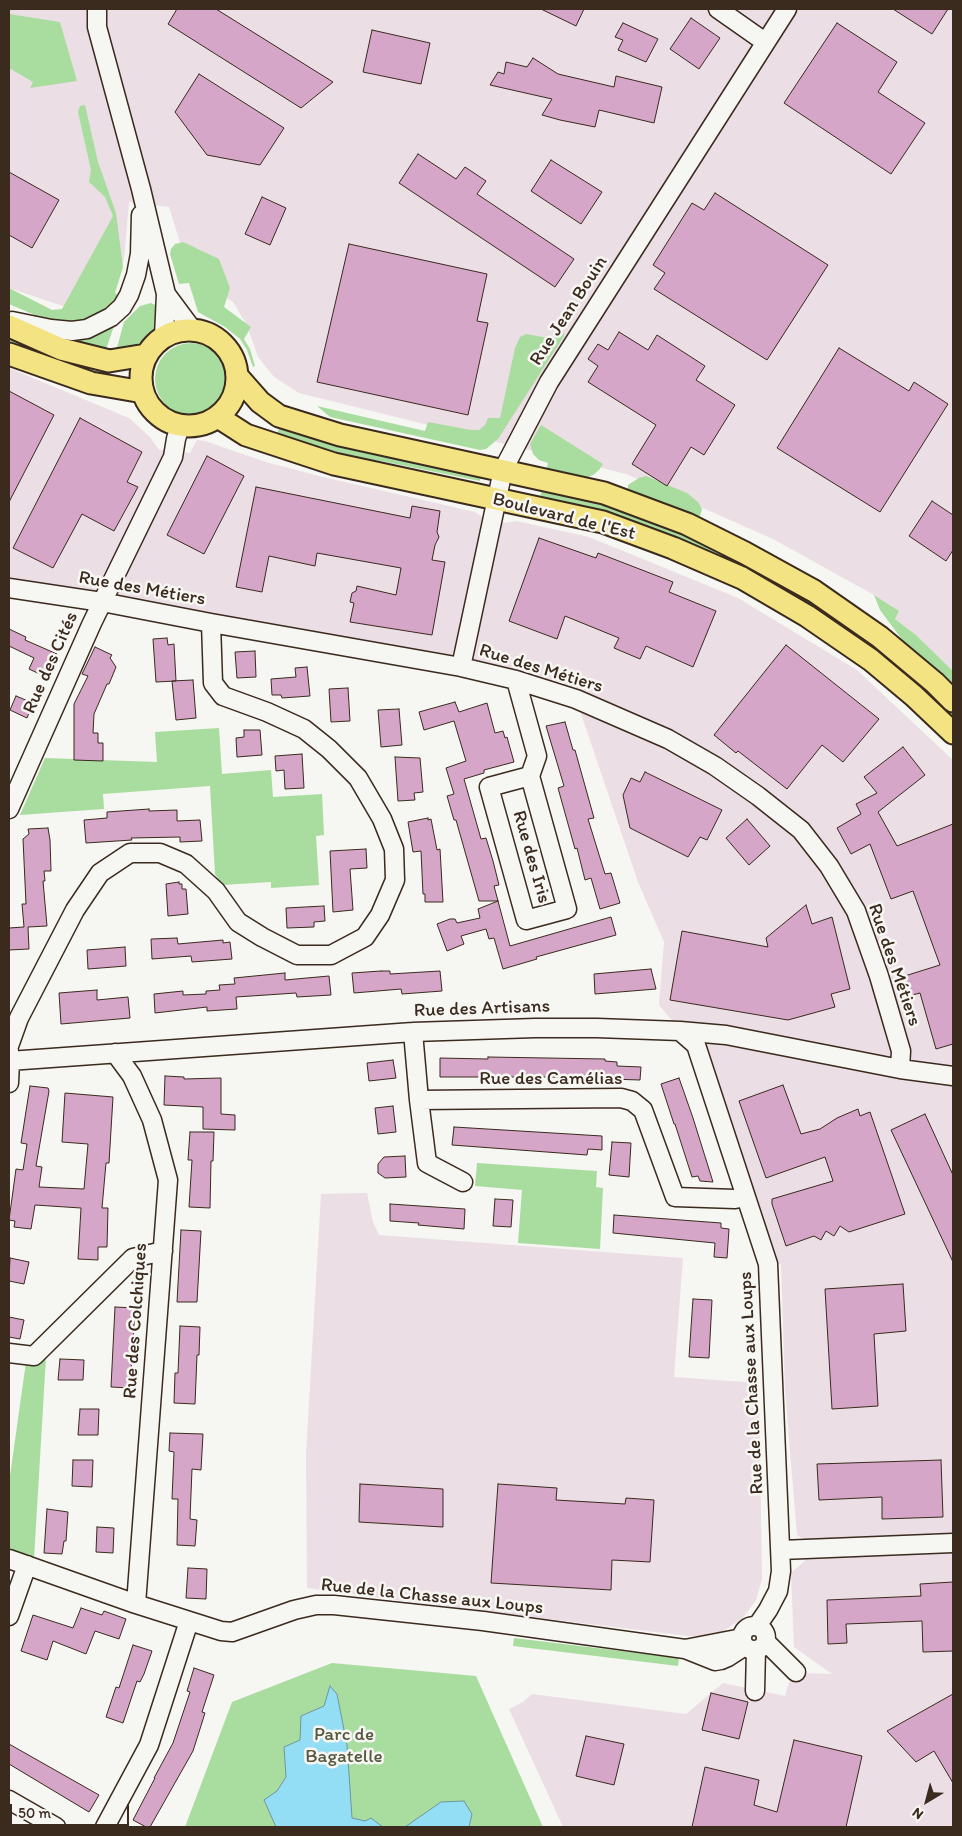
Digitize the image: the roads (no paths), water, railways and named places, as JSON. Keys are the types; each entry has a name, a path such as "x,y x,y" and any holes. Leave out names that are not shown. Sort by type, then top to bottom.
{"main road":[{"path":"9,326 61,349 109,361 146,355"},
{"path":"192,329 206,332 219,339 229,350 235,362 238,377 236,392 229,406 218,417 200,425 180,426 168,422 148,404 142,392 140,379 146,355 154,344 164,336 178,330 192,329"},
{"path":"9,354 91,383 142,392"},
{"name":"Boulevard de l'Est","path":"238,377 260,402 279,416 340,435 604,493 687,524 814,591 880,637 935,683 953,701"},
{"name":"Boulevard de l'Est","path":"218,417 246,435 334,464 602,522 673,548 742,578 806,616 871,660 914,696 953,733"}],"street":[{"path":"97,9 97,27 141,189 166,294 164,336"},
{"path":"718,9 765,42"},
{"name":"Rue Jean Bouin","path":"461,667 503,470 548,382 786,9"},
{"path":"9,320 51,329 72,331 87,329 100,324 122,307 130,295 140,254 141,189"},
{"path":"166,294 192,329"},
{"name":"Rue des Cités","path":"9,806 102,602 173,457 180,426"},
{"name":"Rue des Métiers","path":"9,588 102,602 461,667 516,680 576,699 668,739 715,766 758,796 801,830 829,866 856,911 879,976 901,1051 900,1069"},
{"path":"9,1082 19,1018 76,910 100,873 130,853 160,853 186,864 216,891 238,922 297,955 330,955 365,937 380,915 395,880 394,849 382,819 358,778 329,749 304,729 267,712 223,696 213,683 211,623"},
{"name":"Rue des Iris","path":"516,680 537,756 530,776 567,909 526,920 489,787 530,776"},
{"name":"Rue des Artisans","path":"13,1052 115,1053 413,1032 535,1028 680,1031 726,1035 900,1069 953,1076"},
{"name":"Rue de la Chasse aux Loups","path":"9,1559 136,1604 221,1631 232,1632 294,1610 316,1605 334,1605 483,1621 685,1648 715,1661 721,1660 752,1644 766,1634 764,1630 757,1626 778,1591 781,1571 768,1264 696,1045 680,1031"},
{"path":"413,1032 427,1163 463,1182"},
{"name":"Rue des Colchiques","path":"115,1053 132,1076 152,1120 168,1180 136,1604"},
{"name":"Rue des Camélias","path":"419,1100 621,1098 632,1100 643,1110 675,1198 735,1199 745,1197"},
{"path":"9,1353 34,1356 133,1258 163,1251"},
{"path":"781,1550 953,1543"},
{"path":"9,1616 28,1566"},
{"path":"105,1827 149,1745 189,1621"},
{"path":"752,1644 796,1672"},
{"path":"752,1644 755,1691"},
{"path":"9,1800 56,1827"}],"water":[{"path":"330,1686 337,1694 347,1745 352,1818 365,1821 371,1818 383,1827 276,1827 264,1800 277,1791 286,1777 284,1747 300,1740 301,1716 324,1706"},
{"path":"464,1801 472,1814 469,1827 405,1827 441,1802"}],"park label":[{"name":"Parc de Bagatelle","path":"344,1746"}]}
